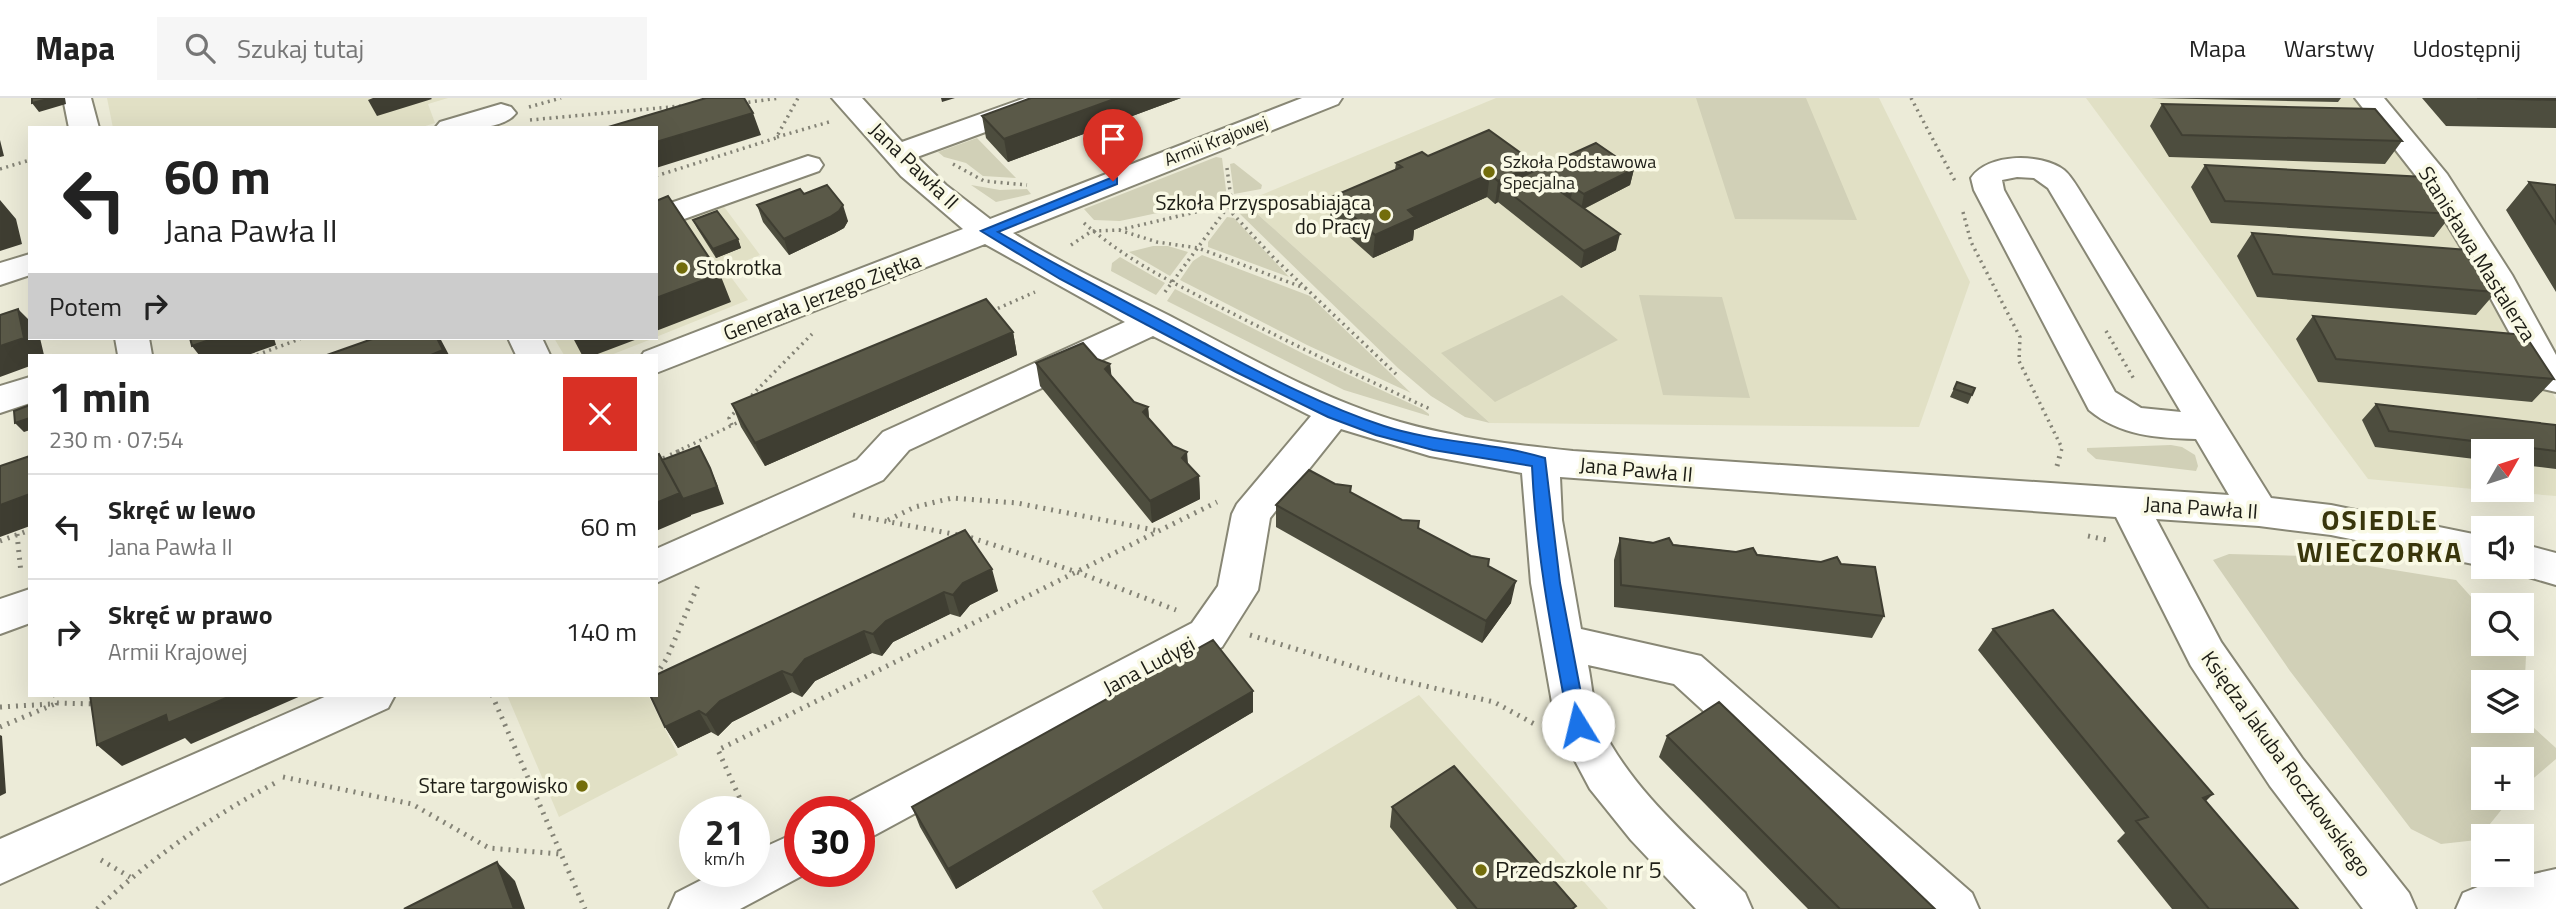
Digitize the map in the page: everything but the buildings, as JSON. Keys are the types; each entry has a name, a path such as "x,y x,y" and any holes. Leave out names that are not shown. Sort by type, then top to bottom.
{"street":[{"path":"78,98 84,126"},
{"name":"Armii Krajowej","path":"988,231 1328,98"},
{"name":"Stanisława Mastalerza","path":"2369,98 2436,181 2495,275 2547,370 2556,380"},
{"path":"909,150 1037,100"},
{"name":"Jana Pawła II","path":"839,109 909,150 935,192 988,231 1156,312 1241,369 1334,413 1382,431 1433,444 1540,462 1791,482 2259,512 2331,520 2471,549"},
{"path":"461,126 514,116"},
{"path":"658,218 808,165"},
{"path":"2207,426 2133,421 2110,409 2102,401 1989,190 1986,178 1989,172 1995,169 2031,169 2050,174 2058,180 2207,426 2259,512"},
{"name":"Generała Jerzego Ziętka","path":"658,360 988,231"},
{"path":"0,274 28,265"},
{"path":"658,566 870,470 896,441 1156,312"},
{"path":"0,400 28,391"},
{"name":"Jana Ludygi","path":"875,811 1207,635 1238,590 1251,514 1334,413"},
{"path":"1540,462 1543,520 1551,583 1578,725 1606,775 1639,816 1728,909"},
{"name":"Księdza Jakuba Roczkowskiego","path":"2128,503 2206,654 2286,772 2392,909"},
{"path":"2534,563 2556,569"},
{"path":"0,617 26,593"},
{"path":"1564,643 1686,669 1955,909"},
{"path":"0,862 369,697"},
{"path":"693,909 784,861"},
{"path":"2480,909 2556,891"}],"path":[{"path":"734,103 779,98"},
{"path":"776,138 797,98"},
{"path":"1911,98 1959,188"},
{"path":"514,116 687,106"},
{"path":"658,175 776,138 839,109"},
{"path":"909,150 959,166 978,179 1025,184"},
{"path":"0,169 28,161"},
{"path":"1226,161 1233,214 1274,258 1396,374"},
{"path":"1068,252 1072,244 1092,231 1119,230 1230,204"},
{"path":"1156,312 1172,283 1230,204"},
{"path":"1963,209 1965,227 1971,242 2020,337 2019,361 2062,448 2057,466"},
{"path":"1119,230 1157,242 1198,248 1311,291"},
{"path":"1092,231 1118,252 1172,283 1419,403 1440,416"},
{"path":"989,313 1039,290"},
{"path":"732,425 729,418 817,329"},
{"path":"260,354 297,340"},
{"path":"658,461 755,414"},
{"path":"887,521 915,508 952,498 1017,503 1160,531"},
{"path":"739,796 718,750 1221,500"},
{"path":"799,502 969,537 1077,572 1214,624 1391,678 1494,702 1550,733 1578,725"},
{"path":"0,541 28,531"},
{"path":"17,534 26,593"},
{"path":"658,672 667,659 702,574"},
{"path":"55,697 57,704"},
{"path":"493,697 585,909"},
{"path":"0,727 57,704"},
{"path":"0,707 103,705"},
{"path":"273,776 412,804 489,848 560,853"},
{"path":"97,909 130,877 186,834 285,778"}],"shaded area":[{"path":"107,98 448,98 428,104 435,123 425,126 113,126"},
{"path":"1496,98 1879,98 1970,282 1919,427 1490,423 1244,202"},
{"path":"1696,98 1806,98 1857,220 1735,219"},
{"path":"2086,98 2375,98 2556,399 2556,496 2534,494 2534,439 2471,439 2471,489 2368,479"},
{"path":"977,138 1016,178 983,176 966,163 944,157 938,152"},
{"path":"1216,157 1222,158 1227,198 1120,221 1094,220 1084,209"},
{"path":"1234,163 1262,185 1261,189 1234,194 1230,164"},
{"path":"971,185 1000,190 1027,189 1031,194 996,202"},
{"path":"1244,202 1490,423 1465,417 1431,396 1398,368 1238,212 1238,207"},
{"path":"722,204 760,255 725,269 748,300 658,336 658,227"},
{"path":"1227,217 1234,218 1289,277 1208,247 1208,242"},
{"path":"1153,246 1168,246 1188,252 1170,276 1129,252"},
{"path":"1202,255 1310,296 1411,393 1307,345 1180,280 1193,261"},
{"path":"1120,257 1165,283 1156,295 1111,271 1112,263"},
{"path":"1175,289 1422,409 1429,416 1344,390 1167,301"},
{"path":"1562,295 1618,340 1495,402 1441,353"},
{"path":"1639,295 1722,297 1750,398 1663,395"},
{"path":"555,340 649,340 614,354 563,354"},
{"path":"2171,445 2182,447 2195,455 2198,466 2196,471 2096,459 2087,451 2087,448"},
{"path":"2229,554 2307,556 2456,580 2471,597 2471,656 2526,656 2525,670 2471,670 2471,733 2534,733 2534,728 2556,748 2556,759 2534,778 2534,747 2471,747 2471,810 2501,810 2490,824 2471,824 2471,841 2441,844 2411,829 2290,671 2213,560"},
{"path":"1419,695 1608,909 1103,909 1092,891"},
{"name":"Stare targowisko","path":"508,697 649,697 678,755 559,817"}],"place":[{"name":"Szkoła Podstawowa Specjalna","path":"1489,172"},
{"name":"Szkoła Przysposabiająca do Pracy","path":"1385,215"},
{"name":"Stokrotka","path":"682,268"},
{"name":"Stare targowisko","path":"582,786"},
{"name":"Przedszkole nr 5","path":"1481,870"}],"district":[{"name":"OSIEDLE WIECZORKA","path":"2380,536"}],"route":[{"path":"1113,181 988,231 1065,276 1241,369 1334,413 1382,431 1433,444 1540,462 1543,520 1551,583 1578,725"}]}
